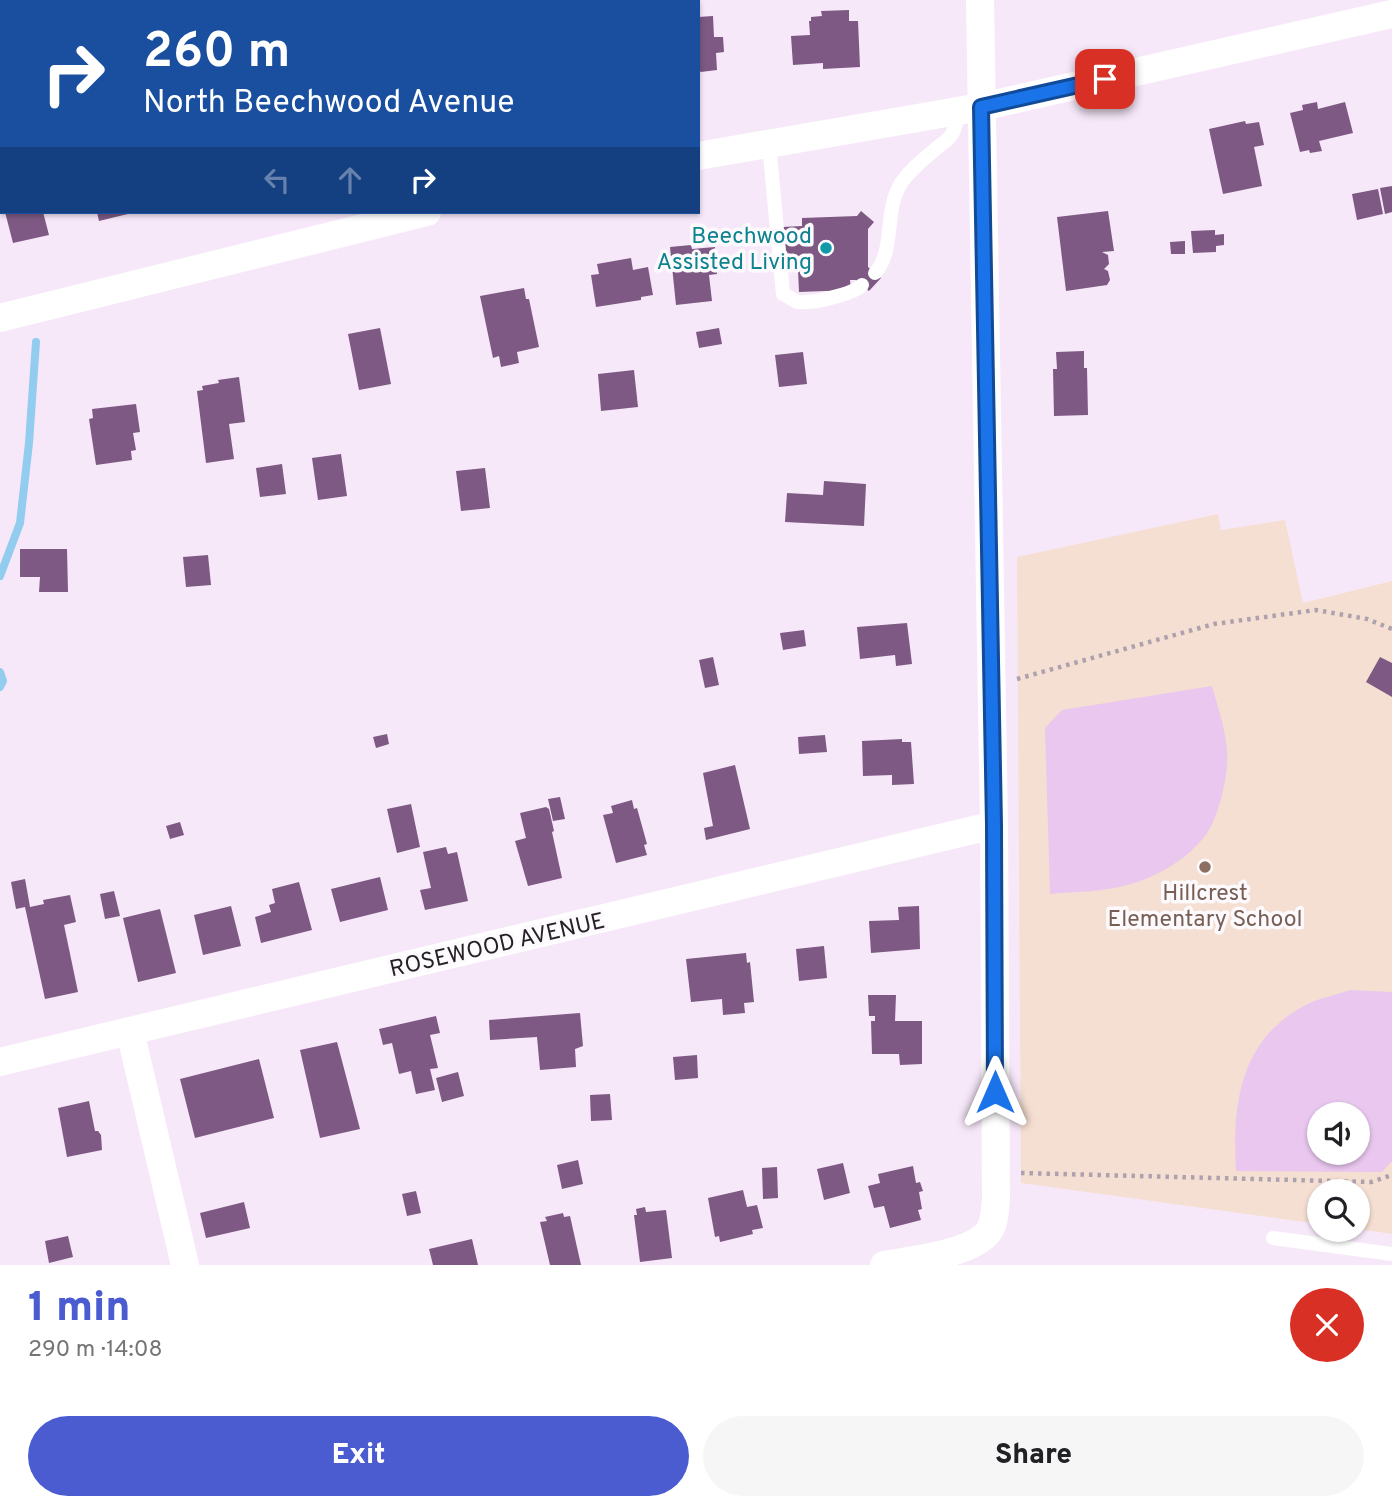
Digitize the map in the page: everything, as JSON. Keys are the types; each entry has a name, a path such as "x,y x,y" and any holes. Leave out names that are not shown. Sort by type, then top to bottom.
{"street":[{"path":"884,1265 956,1250 976,1241 988,1232 994,1219 996,1199 994,825 970,109 980,0"},
{"path":"700,156 970,109 1392,14"},
{"path":"0,318 418,214"},
{"name":"ROSEWOOD AVENUE","path":"0,1062 994,825"},
{"path":"130,1031 185,1265"}],"lane":[{"path":"875,273 880,268 888,244 892,202 901,183 923,159 953,134 970,109"},
{"path":"769,144 783,294 799,302 856,292 862,285"},
{"path":"1273,1238 1392,1254"}],"path":[{"path":"1017,679 1214,624 1315,610 1367,619 1392,629"},
{"path":"1021,1173 1371,1182 1392,1175"}],"shaded area":[{"name":"Hillcrest Elementary School","path":"1218,514 1221,530 1285,520 1303,603 1392,581 1392,1234 1370,1231 1370,1179 1307,1179 1307,1222 1021,1183 1017,557"},
{"path":"1212,686 1225,735 1227,765 1220,802 1205,836 1176,863 1140,881 1106,889 1050,894 1045,728 1062,710"},
{"path":"1350,990 1392,992 1392,1161 1382,1172 1236,1171 1239,1099 1253,1056 1266,1037 1283,1020 1309,1003"}],"building":[{"path":"849,10 849,21 858,21 860,67 823,69 823,63 793,65 791,36 810,35 809,21 811,17 822,16 821,11"},
{"path":"713,16 714,37 723,37 724,52 716,53 717,70 700,71 700,17"},
{"path":"1317,102 1318,109 1345,102 1353,133 1319,141 1322,151 1300,152 1290,113 1303,110 1302,105"},
{"path":"1245,121 1246,124 1259,122 1264,145 1254,147 1262,186 1223,194 1209,129"},
{"path":"1392,186 1392,212 1385,214 1380,188"},
{"path":"1378,189 1383,214 1357,220 1352,194"},
{"name":"Beechwood Assisted Living","path":"861,211 874,222 868,229 868,267 881,278 869,291 856,280 850,280 851,290 799,292 798,270 785,271 782,227 802,226 802,218 857,216"},
{"path":"1108,211 1114,251 1102,252 1108,255 1109,264 1104,269 1108,271 1110,280 1107,285 1066,291 1057,217"},
{"path":"6,214 44,214 49,235 13,243"},
{"path":"97,214 128,214 99,221"},
{"path":"1215,230 1215,235 1224,234 1224,245 1216,246 1216,252 1193,253 1191,231"},
{"path":"1185,241 1185,254 1171,254 1170,242"},
{"path":"691,245 692,249 715,247 717,274 709,275 712,301 676,305 670,247"},
{"path":"631,258 633,270 648,267 653,295 641,297 641,300 596,307 591,275 599,274 597,264"},
{"path":"524,288 526,299 529,299 539,347 517,352 519,363 501,367 499,356 493,358 480,296"},
{"path":"380,328 391,384 359,390 348,334"},
{"path":"719,328 722,344 699,348 696,332"},
{"path":"1084,351 1088,415 1054,416 1053,369 1057,369 1056,352"},
{"path":"803,352 807,384 779,387 775,355"},
{"path":"634,370 638,407 601,411 598,374"},
{"path":"239,377 245,422 229,424 234,459 206,463 197,391 203,390 202,386 219,383 218,380"},
{"path":"136,404 140,432 133,433 136,450 131,451 132,460 96,465 89,419 93,418 92,409"},
{"path":"341,454 347,496 318,500 312,458"},
{"path":"282,464 286,494 260,497 256,468"},
{"path":"485,468 490,508 461,511 456,471"},
{"path":"824,481 866,484 864,526 785,522 787,493 823,495"},
{"path":"20,549 67,549 68,592 39,592 40,577 20,577"},
{"path":"208,555 211,585 186,587 183,557"},
{"path":"907,623 912,664 896,666 895,655 860,659 857,627"},
{"path":"804,630 806,646 783,650 780,633"},
{"path":"713,657 719,685 705,688 699,660"},
{"path":"1380,657 1392,663 1392,697 1366,682"},
{"path":"387,734 389,744 376,748 373,737"},
{"path":"825,735 827,752 799,754 798,737"},
{"path":"902,739 902,742 911,742 914,784 892,785 892,775 863,776 862,741"},
{"path":"735,765 750,829 706,840 704,828 713,826 703,773"},
{"path":"560,797 565,819 553,821 548,799"},
{"path":"632,800 634,809 637,808 647,844 644,845 647,855 616,863 603,815 613,813 611,806"},
{"path":"411,804 420,847 397,853 387,809"},
{"path":"546,807 549,809 554,831 552,832 562,878 528,886 515,841 526,838 520,813"},
{"path":"180,822 184,835 170,839 166,826"},
{"path":"446,847 448,854 457,852 468,901 425,910 420,890 431,888 423,852"},
{"path":"380,877 388,910 340,922 331,889"},
{"path":"25,879 30,907 44,904 43,900 70,895 76,922 64,925 78,992 45,999 25,907 16,909 11,882"},
{"path":"299,882 312,930 261,943 255,917 271,912 269,905 275,903 272,889"},
{"path":"114,891 120,916 105,919 100,894"},
{"path":"231,906 241,946 203,955 194,915"},
{"path":"919,906 920,949 871,953 869,921 899,920 898,907"},
{"path":"160,909 176,973 138,982 123,918"},
{"path":"824,946 827,978 799,981 796,949"},
{"path":"746,953 747,963 750,962 754,1002 744,1003 745,1013 723,1015 722,999 691,1002 686,959"},
{"path":"868,995 896,995 895,1021 922,1021 922,1064 900,1065 899,1054 872,1054 871,1021 875,1021 875,1016 869,1016"},
{"path":"580,1013 583,1046 575,1049 576,1067 540,1070 537,1037 490,1040 489,1020"},
{"path":"436,1016 440,1033 430,1035 438,1068 430,1069 435,1090 416,1094 411,1071 399,1074 392,1043 383,1045 379,1029"},
{"path":"337,1042 360,1129 320,1138 300,1050"},
{"path":"697,1055 698,1078 675,1080 673,1057"},
{"path":"259,1059 274,1118 195,1138 180,1079"},
{"path":"458,1072 464,1096 442,1102 436,1078"},
{"path":"610,1094 612,1120 591,1121 590,1095"},
{"path":"89,1101 95,1131 101,1135 102,1150 67,1157 58,1108"},
{"path":"578,1160 583,1184 562,1189 557,1165"},
{"path":"843,1163 850,1193 824,1200 817,1169"},
{"path":"913,1166 916,1183 920,1182 923,1191 919,1192 922,1209 918,1210 921,1220 890,1228 884,1206 874,1208 868,1186 880,1183 878,1174"},
{"path":"777,1167 778,1198 763,1199 762,1168"},
{"path":"743,1190 747,1207 757,1205 763,1228 752,1230 753,1234 720,1242 719,1236 715,1237 708,1198"},
{"path":"416,1191 421,1213 407,1216 402,1194"},
{"path":"244,1202 250,1228 206,1238 200,1213"},
{"path":"645,1207 646,1212 666,1210 672,1258 640,1262 634,1215 637,1215 636,1209"},
{"path":"563,1213 564,1217 570,1216 581,1265 550,1265 540,1222 547,1221 545,1217"},
{"path":"68,1236 73,1257 49,1263 45,1241"},
{"path":"472,1239 478,1265 433,1265 429,1249"}],"waterway":[{"path":"0,576 20,523 36,342"},
{"path":"0,672 3,681 0,687"}],"place":[{"name":"Beechwood Assisted Living","path":"826,248"},
{"name":"Hillcrest Elementary School","path":"1205,867"}],"route":[{"path":"995,1092 994,825 981,107 1105,79"}]}
